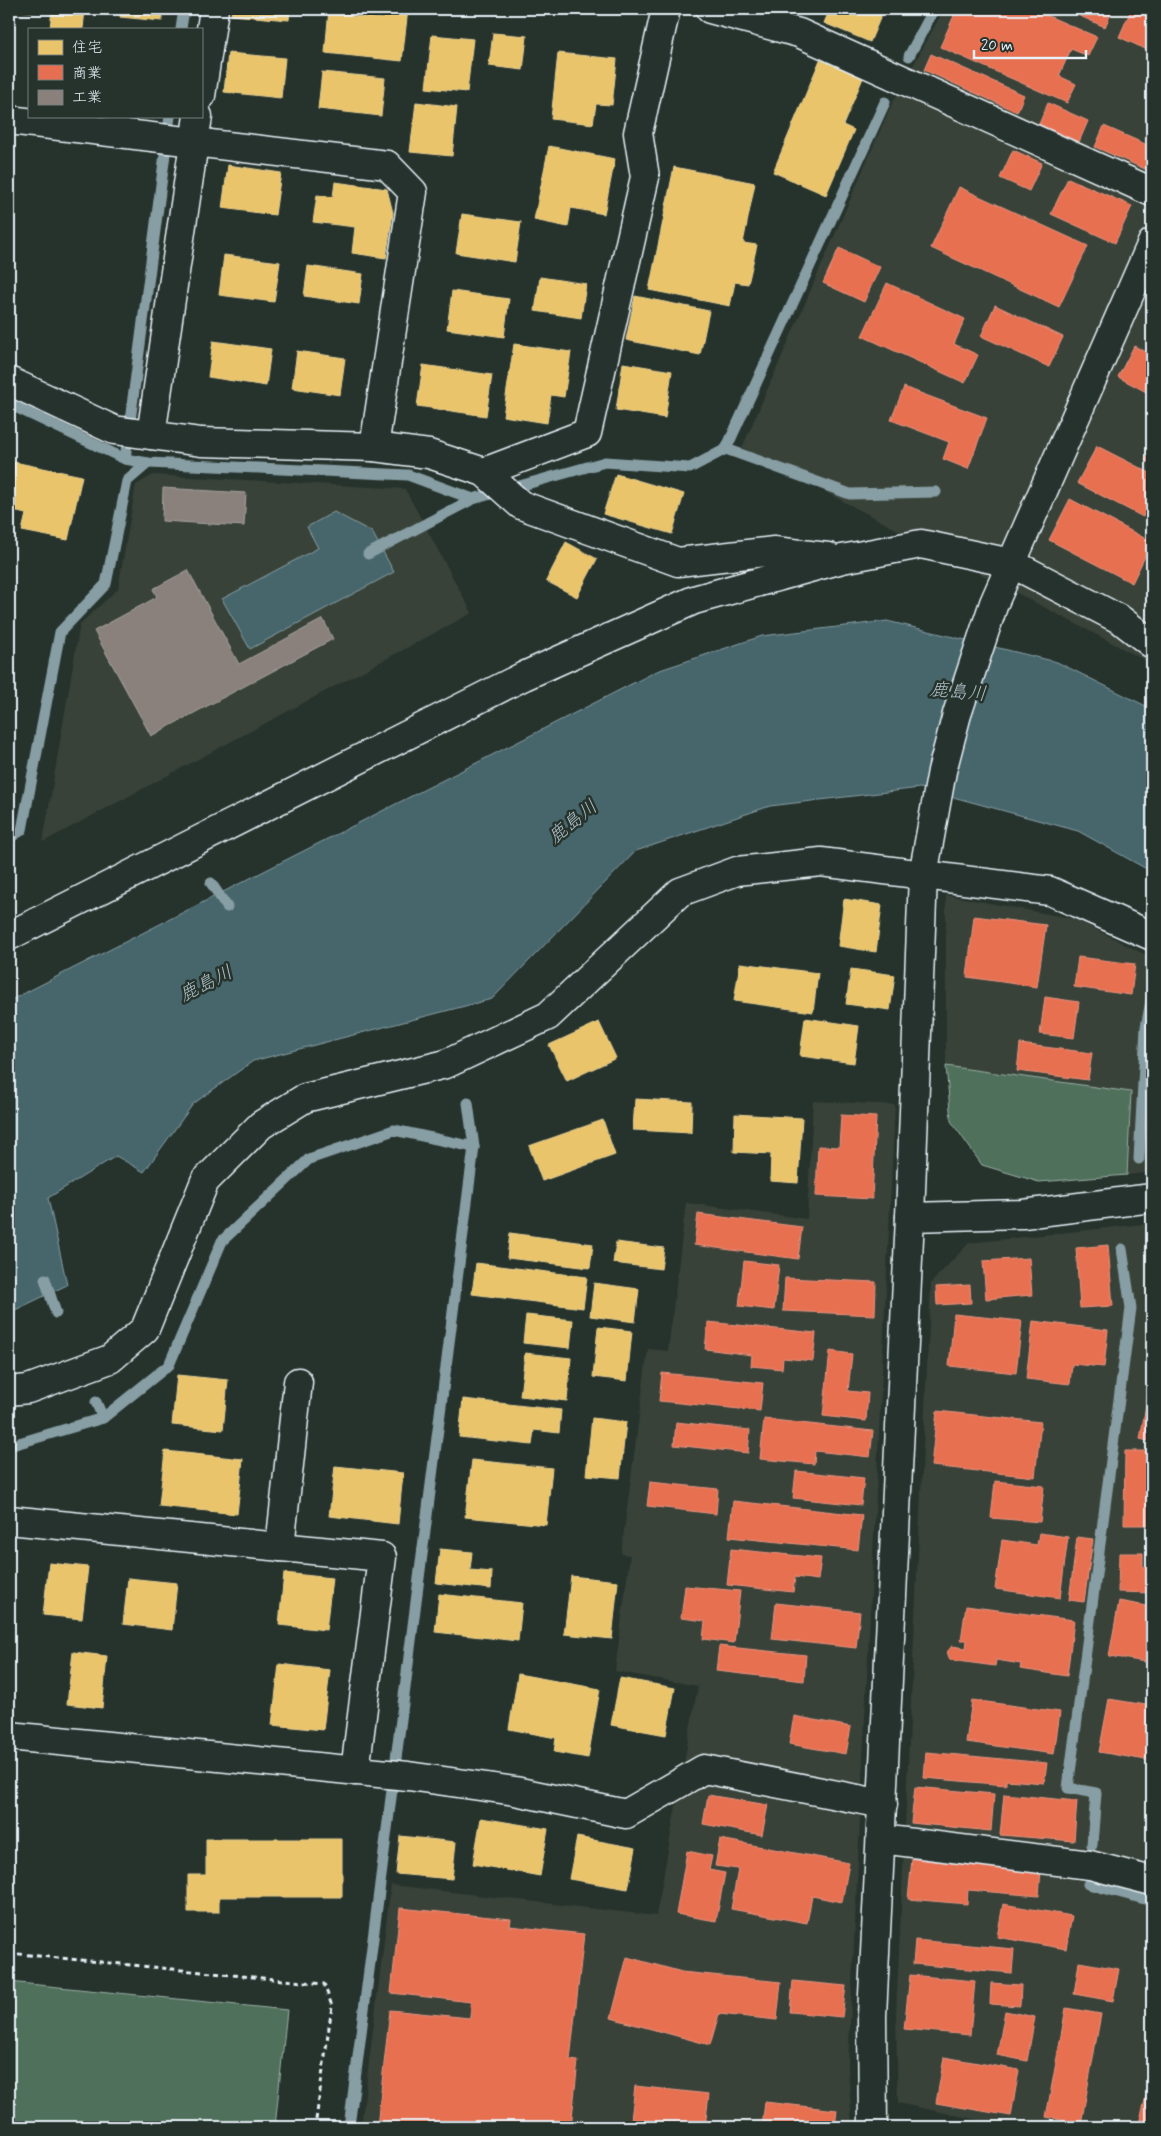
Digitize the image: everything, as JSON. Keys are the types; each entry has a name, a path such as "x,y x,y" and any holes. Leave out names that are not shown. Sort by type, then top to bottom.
{"street":[{"path":"202,89 214,9"},
{"path":"484,472 587,433 645,177 638,133 666,9"},
{"path":"710,9 799,33 1152,192"},
{"path":"9,120 144,135 196,129 387,165 413,192 374,446"},
{"path":"151,435 196,129"},
{"path":"873,2127 872,2016 910,1217 923,875 942,771 957,714 994,603 1152,243"},
{"path":"9,381 114,430 201,442 374,446 429,454 484,472 521,505 678,562 774,551 842,559"},
{"path":"9,936 524,676 694,600 842,559 921,544 1011,563 1121,620 1152,644"},
{"path":"9,1390 28,1389 110,1359 145,1329 205,1181 261,1125 305,1098 446,1064 548,1016 680,892 737,871 821,862 1050,891 1152,936"},
{"path":"910,1217 1023,1214 1152,1198"},
{"path":"280,1547 298,1382"},
{"path":"9,1520 382,1557 368,1772"},
{"path":"9,1736 408,1776 515,1791 626,1814 704,1769 883,1804"},
{"path":"881,1839 1090,1865 1152,1881"}],"path":[{"path":"9,1953 324,1984 332,2006 315,2127"}],"shaded area":[{"path":"944,9 1152,9 1152,664 742,448 890,108"},
{"path":"153,475 405,489 472,613 43,842 80,624 118,589 136,485"},
{"path":"946,895 1075,919 1152,958 1152,1172 1127,1175 1131,1092 946,1066"},
{"path":"813,1101 895,1105 848,2065 852,2127 361,2127 391,1885 656,1916 698,1686 615,1671 630,1555 621,1554 648,1349 668,1351 686,1203 807,1219"},
{"path":"1152,1223 1152,2127 1012,2127 898,2103 896,2015 931,1283 969,1243"}],"green space":[{"path":"946,1066 1131,1092 1127,1175 1039,1182 982,1165 951,1121"},
{"path":"9,1982 287,2010 275,2127 9,2127"}],"water":[{"path":"334,512 372,532 394,572 250,649 222,599 318,548 307,527"},
{"name":"鹿島川","path":"887,621 1057,662 1152,709 1152,872 1078,831 920,788 770,806 636,851 492,999 253,1061 193,1104 144,1172 116,1156 48,1198 67,1285 9,1313 9,1001 657,671 762,636"}],"building: 住宅":[{"path":"9,9 34,9 34,12"},
{"path":"52,9 85,9 83,28 50,28"},
{"path":"121,9 163,9 162,21 120,17"},
{"path":"232,9 290,9 289,20 231,15"},
{"path":"329,9 353,9 352,16 384,19 384,9 408,9 402,61 325,53"},
{"path":"791,9 808,9 805,15"},
{"path":"830,9 884,9 870,42 824,23"},
{"path":"493,33 527,36 523,70 489,66"},
{"path":"432,35 473,39 467,92 426,88"},
{"path":"228,53 285,58 281,98 224,92"},
{"path":"558,53 617,59 612,105 596,104 593,124 551,119"},
{"path":"820,60 863,78 843,125 854,130 826,195 773,172"},
{"path":"322,72 385,78 381,116 318,109"},
{"path":"416,102 457,107 452,156 410,152"},
{"path":"549,146 615,159 604,214 571,208 568,227 534,220"},
{"path":"228,165 281,173 275,215 222,208"},
{"path":"674,167 755,183 743,243 757,245 748,284 735,282 730,306 649,290"},
{"path":"335,182 387,189 393,213 386,258 352,253 355,227 313,222 317,195 333,197"},
{"path":"462,214 521,222 515,262 456,253"},
{"path":"224,255 280,262 274,302 219,295"},
{"path":"308,266 363,274 359,304 304,296"},
{"path":"540,277 586,284 581,318 535,311"},
{"path":"452,291 509,299 504,337 447,329"},
{"path":"635,296 709,311 700,355 626,340"},
{"path":"213,341 271,349 266,386 208,377"},
{"path":"514,344 571,352 564,397 551,395 547,423 503,416"},
{"path":"297,351 345,358 340,395 292,388"},
{"path":"623,363 672,371 665,418 616,410"},
{"path":"423,365 492,375 486,416 417,406"},
{"path":"9,461 82,476 68,540 22,531 26,514 9,510"},
{"path":"616,474 684,494 672,534 603,514"},
{"path":"566,542 597,559 577,597 546,581"},
{"path":"844,899 882,905 876,952 838,946"},
{"path":"740,963 818,973 813,1012 734,1001"},
{"path":"851,969 895,975 890,1010 846,1004"},
{"path":"805,1018 859,1026 854,1063 800,1056"},
{"path":"599,1022 616,1058 567,1081 549,1045"},
{"path":"635,1099 692,1102 691,1133 633,1130"},
{"path":"735,1114 802,1118 798,1183 770,1181 771,1154 734,1152"},
{"path":"603,1120 615,1155 542,1181 529,1146"},
{"path":"510,1233 593,1244 590,1268 507,1258"},
{"path":"616,1242 664,1248 661,1269 613,1263"},
{"path":"476,1263 587,1277 583,1308 472,1294"},
{"path":"594,1283 639,1289 635,1322 590,1316"},
{"path":"526,1315 573,1320 570,1348 523,1343"},
{"path":"598,1327 632,1331 627,1381 593,1377"},
{"path":"525,1353 571,1358 567,1401 520,1396"},
{"path":"177,1375 228,1380 223,1430 172,1425"},
{"path":"463,1399 561,1410 559,1433 534,1430 532,1445 459,1437"},
{"path":"592,1418 626,1422 620,1478 586,1475"},
{"path":"165,1451 243,1459 237,1514 159,1506"},
{"path":"472,1460 552,1468 546,1525 465,1517"},
{"path":"335,1466 403,1473 398,1524 329,1516"},
{"path":"440,1549 472,1552 470,1570 492,1572 491,1589 436,1583"},
{"path":"49,1563 88,1567 82,1619 43,1615"},
{"path":"284,1573 332,1578 326,1630 279,1625"},
{"path":"571,1576 618,1581 612,1639 564,1634"},
{"path":"128,1578 177,1583 172,1630 123,1624"},
{"path":"439,1594 522,1603 518,1641 435,1632"},
{"path":"73,1652 107,1656 102,1708 67,1704"},
{"path":"279,1664 330,1670 323,1730 272,1725"},
{"path":"518,1674 600,1689 588,1758 554,1752 556,1738 509,1729"},
{"path":"620,1678 675,1688 666,1735 611,1725"},
{"path":"481,1818 548,1829 540,1876 473,1864"},
{"path":"400,1836 456,1842 452,1879 396,1874"},
{"path":"577,1837 636,1848 628,1889 569,1879"},
{"path":"206,1839 342,1839 342,1897 219,1897 219,1912 188,1912 188,1875 206,1875"}],"building: 商業":[{"path":"957,9 1032,9 1097,37 1088,56 1071,49 1059,76 1076,84 1067,103 940,47"},
{"path":"1064,9 1113,9 1105,27"},
{"path":"1131,10 1152,19 1152,52 1119,37"},
{"path":"931,54 1024,95 1017,112 924,70"},
{"path":"1048,103 1088,121 1079,142 1039,124"},
{"path":"1104,126 1152,147 1152,153 1145,169 1095,147"},
{"path":"1013,150 1042,163 1029,191 1000,178"},
{"path":"1068,178 1132,206 1115,243 1051,214"},
{"path":"959,187 1088,246 1059,307 931,248"},
{"path":"839,248 880,267 864,302 823,283"},
{"path":"887,283 965,319 954,344 978,355 965,383 862,336"},
{"path":"995,305 1063,337 1049,367 981,336"},
{"path":"1134,346 1152,355 1152,395 1118,377"},
{"path":"904,387 987,418 968,469 943,459 949,442 891,420"},
{"path":"1097,446 1152,474 1152,499 1143,517 1077,483"},
{"path":"1152,446 1152,464 1145,460"},
{"path":"1070,499 1152,542 1132,583 1049,540"},
{"path":"974,916 1046,925 1037,987 967,977"},
{"path":"1078,957 1135,964 1131,995 1074,987"},
{"path":"1045,997 1079,1002 1074,1038 1040,1034"},
{"path":"1020,1044 1092,1053 1088,1080 1017,1071"},
{"path":"841,1115 876,1117 872,1199 816,1196 818,1146 839,1147"},
{"path":"698,1214 802,1227 798,1259 694,1245"},
{"path":"1108,1245 1113,1306 1080,1308 1076,1248"},
{"path":"1029,1258 1032,1295 986,1299 983,1261"},
{"path":"744,1261 779,1265 774,1310 739,1306"},
{"path":"785,1278 876,1282 875,1315 783,1311"},
{"path":"970,1285 971,1303 937,1305 936,1287"},
{"path":"954,1314 1022,1321 1016,1373 949,1366"},
{"path":"1033,1321 1108,1330 1104,1367 1072,1364 1070,1384 1026,1379"},
{"path":"708,1322 816,1333 813,1361 783,1358 782,1369 751,1366 752,1355 705,1349"},
{"path":"830,1351 852,1354 848,1391 868,1393 866,1421 823,1416"},
{"path":"662,1373 763,1383 760,1411 659,1401"},
{"path":"1152,1376 1152,1442 1140,1439"},
{"path":"937,1411 1041,1422 1035,1477 931,1466"},
{"path":"764,1419 873,1431 870,1457 815,1451 814,1464 760,1459"},
{"path":"676,1422 750,1430 748,1453 674,1445"},
{"path":"1125,1451 1152,1451 1152,1525 1124,1525"},
{"path":"796,1471 864,1478 861,1505 793,1498"},
{"path":"995,1481 1044,1486 1040,1522 991,1518"},
{"path":"650,1482 718,1489 716,1514 647,1506"},
{"path":"733,1501 862,1515 858,1550 729,1537"},
{"path":"1039,1533 1068,1537 1060,1598 995,1589 1002,1540 1037,1545"},
{"path":"1077,1537 1093,1539 1084,1602 1069,1600"},
{"path":"731,1549 821,1558 818,1580 795,1577 793,1592 727,1585"},
{"path":"1119,1553 1143,1553 1143,1567 1152,1567 1152,1593 1118,1592"},
{"path":"685,1586 740,1591 734,1643 703,1639 705,1621 681,1618"},
{"path":"1119,1601 1152,1607 1152,1663 1109,1656"},
{"path":"776,1603 860,1612 856,1648 772,1639"},
{"path":"966,1606 1074,1620 1067,1676 1020,1669 1021,1664 996,1660 995,1666 950,1660 947,1652 952,1646 966,1648 967,1640 961,1640"},
{"path":"719,1646 806,1655 804,1681 716,1671"},
{"path":"1109,1699 1152,1706 1152,1761 1099,1752"},
{"path":"972,1700 1060,1712 1054,1754 966,1742"},
{"path":"794,1716 851,1727 846,1754 789,1744"},
{"path":"926,1752 1047,1763 1044,1783 1006,1780 1006,1785 924,1778"},
{"path":"915,1787 994,1794 991,1831 911,1823"},
{"path":"1004,1794 1077,1801 1074,1841 1000,1835"},
{"path":"708,1795 768,1805 762,1835 703,1824"},
{"path":"720,1839 849,1863 842,1902 812,1896 807,1923 731,1909 738,1869 715,1866"},
{"path":"687,1851 712,1856 709,1870 725,1873 716,1921 676,1914"},
{"path":"912,1859 1041,1870 1039,1896 968,1890 967,1904 908,1899"},
{"path":"1003,1904 1072,1916 1066,1949 997,1937"},
{"path":"400,1908 511,1919 510,1926 584,1934 570,2060 578,2061 571,2127 377,2127 390,2010 470,2018 471,2002 391,1993"},
{"path":"915,1940 1014,1949 1012,1973 913,1964"},
{"path":"627,1957 682,1972 781,1982 777,2020 719,2014 710,2045 611,2018"},
{"path":"1079,1962 1119,1969 1113,2001 1074,1994"},
{"path":"910,1975 975,1981 970,2035 904,2029"},
{"path":"793,1981 846,1986 842,2017 790,2012"},
{"path":"991,1983 1021,1985 1020,2006 990,2004"},
{"path":"1066,2008 1101,2014 1081,2124 1046,2117"},
{"path":"1005,2011 1035,2017 1027,2061 997,2055"},
{"path":"944,2057 1019,2070 1011,2116 936,2103"},
{"path":"1152,2074 1152,2127 1138,2127"},
{"path":"635,2086 709,2094 705,2127 631,2120"},
{"path":"765,2102 837,2110 835,2127 762,2127"}],"building: 工業":[{"path":"163,488 246,493 244,526 162,521"},
{"path":"188,570 239,664 323,619 333,639 151,736 94,631 157,597 153,589"}],"waterway":[{"path":"181,28 184,9"},
{"path":"909,56 934,9"},
{"path":"368,554 473,499 605,462 690,468 726,449 885,102"},
{"path":"125,459 170,118"},
{"path":"9,404 125,459 148,463 408,475 473,499"},
{"path":"726,449 850,494 936,492"},
{"path":"9,838 22,830 60,632 106,584 127,481 148,463"},
{"path":"211,883 227,907"},
{"path":"1139,1159 1146,1027 1152,996"},
{"path":"349,2127 474,1147 468,1103"},
{"path":"9,1446 103,1418 169,1365 222,1241 309,1159 394,1130 474,1147"},
{"path":"1092,1845 1096,1793 1068,1788 1131,1308 1122,1249"},
{"path":"45,1279 56,1313"},
{"path":"96,1402 103,1418"},
{"path":"1088,1884 1152,1901"}]}
